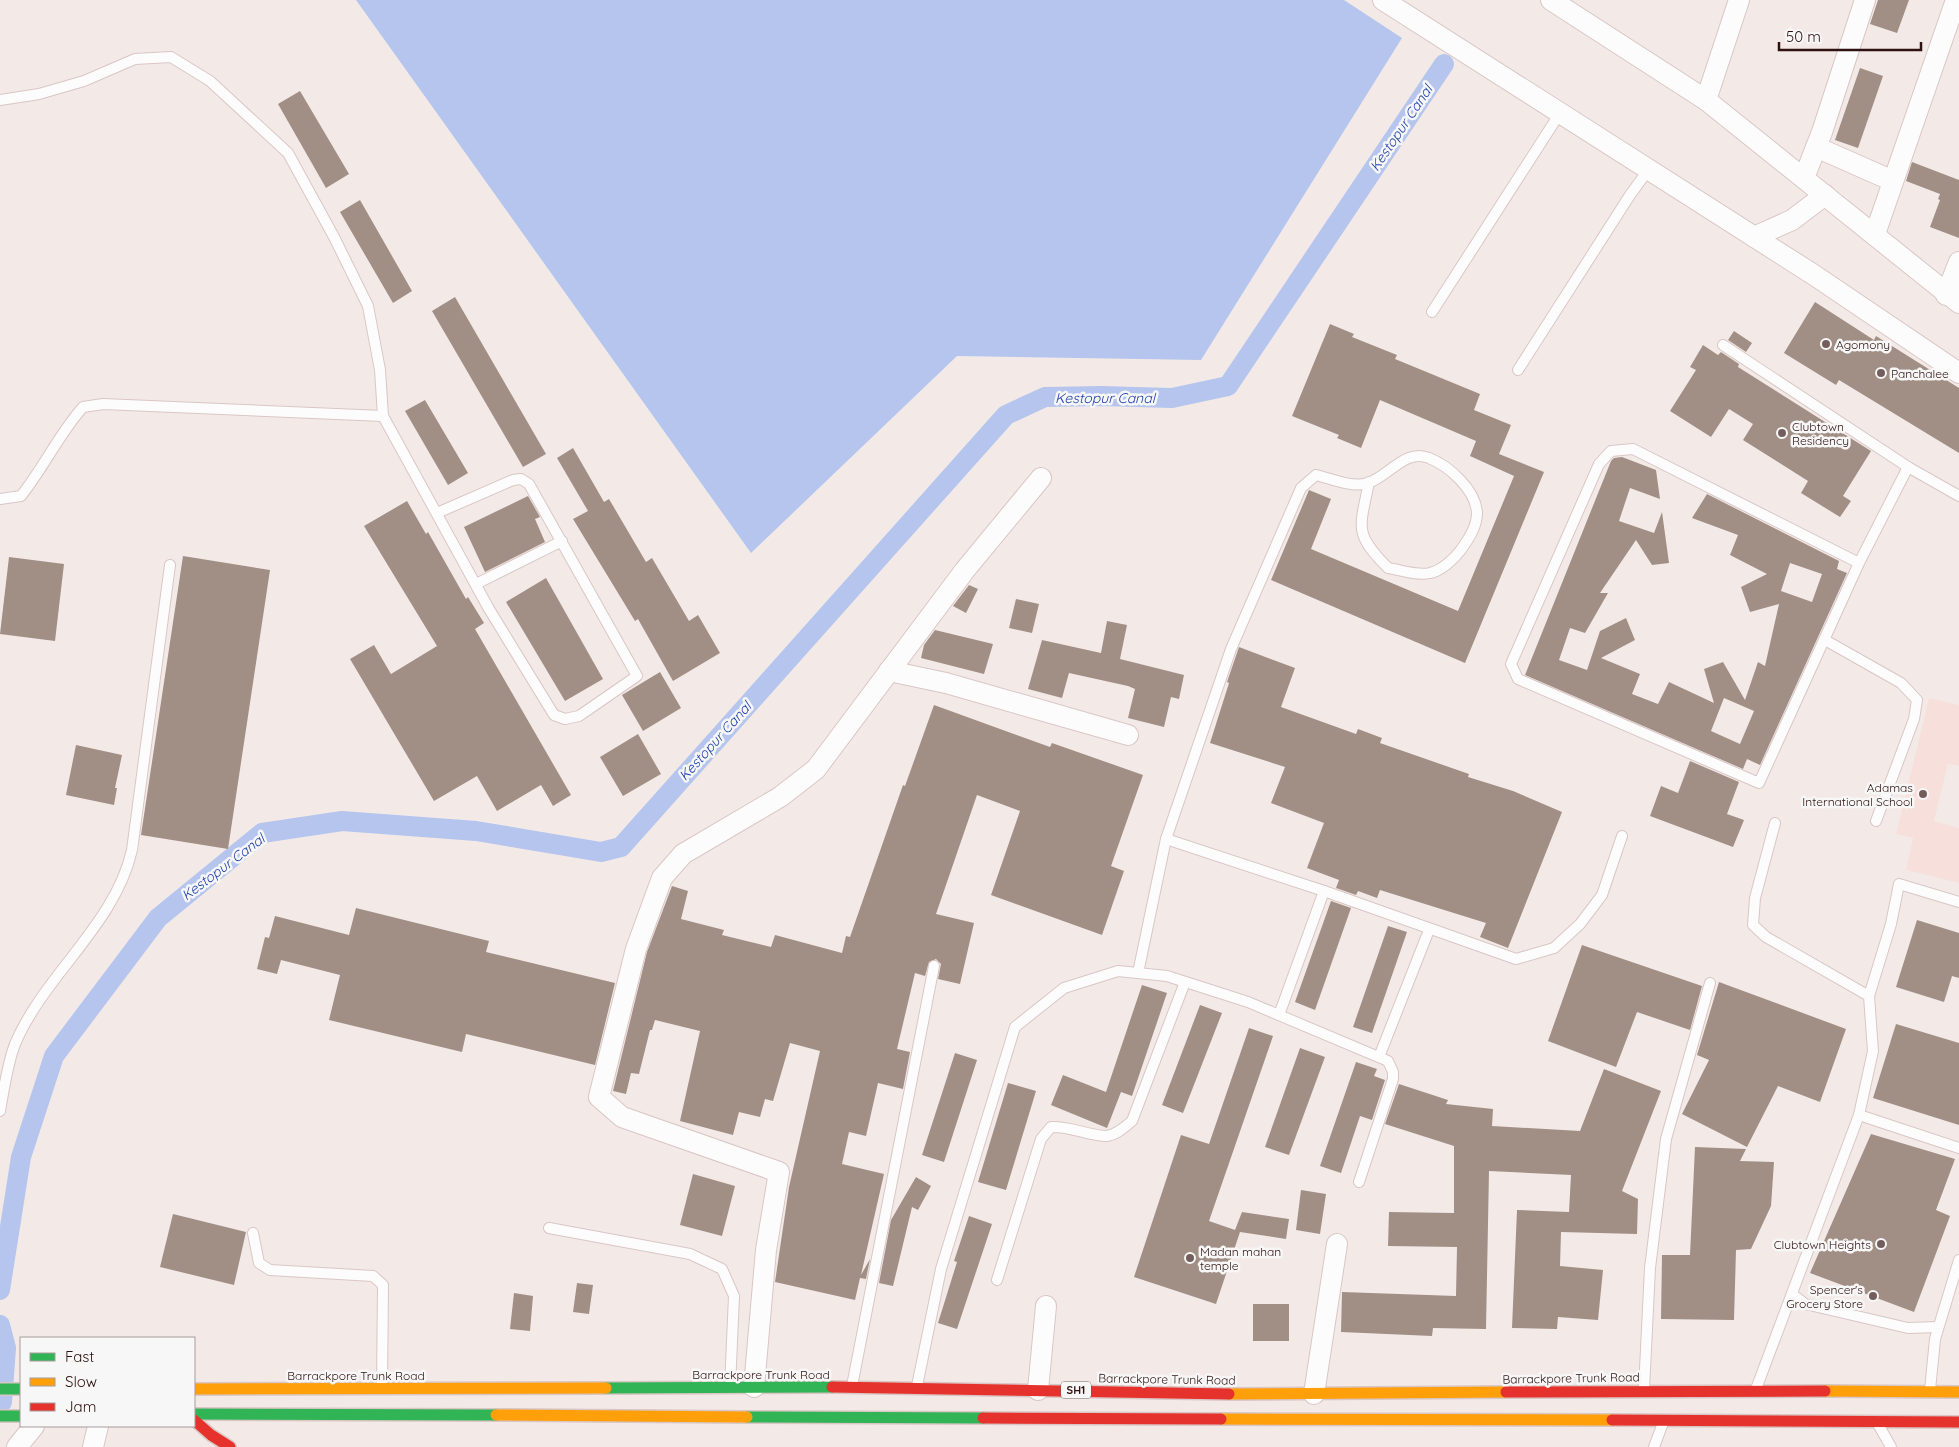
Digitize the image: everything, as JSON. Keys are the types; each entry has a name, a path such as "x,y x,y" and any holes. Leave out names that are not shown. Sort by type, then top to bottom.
{"main road":[{"name":"Barrackpore Trunk Road","path":"195,1389 917,1387 1314,1394 1644,1390 1959,1392"},
{"path":"0,1389 20,1389"},
{"path":"195,1414 1959,1422"},
{"path":"0,1416 20,1416"},
{"path":"195,1422 208,1441 228,1447"}],"street":[{"path":"1383,0 1557,118 1645,174 1754,237 1959,373"},
{"path":"1551,0 1706,100 1875,234 1953,299"},
{"path":"1706,100 1739,0"},
{"path":"1804,178 1865,0"},
{"path":"1875,234 1956,0"},
{"path":"1816,147 1893,181"},
{"path":"1754,237 1792,220 1825,195"},
{"path":"1953,299 1959,262"},
{"path":"754,1387 766,1250 779,1172 622,1117 599,1097 636,949 662,878 683,854 780,797 816,769 965,570 1041,478"},
{"path":"889,671 946,683 1128,735"},
{"path":"1314,1394 1337,1244"},
{"path":"1038,1390 1046,1306"},
{"path":"16,1447 33,1427"},
{"path":"93,1447 98,1427"}],"lane":[{"path":"0,100 39,94 84,81 135,59 172,57 210,81 288,153 334,237 368,306 380,370 383,416 476,584 554,715 565,719 579,716 637,676 529,484 521,479 513,480 437,513"},
{"path":"1432,312 1557,118"},
{"path":"1518,370 1645,174"},
{"path":"1723,345 1908,467 1959,496"},
{"path":"0,499 21,496 40,472 69,422 83,407 103,404 383,416"},
{"path":"1859,563 1633,449 1611,451 1598,464 1511,664 1518,678 1759,783 1859,563 1908,467"},
{"path":"1138,973 1166,839 1231,648 1301,488 1316,475 1353,484 1369,482 1414,455 1436,461 1463,482 1474,503 1477,513 1475,525 1468,541 1446,564 1430,573 1388,568 1363,540 1361,522 1369,482"},
{"path":"476,584 562,541"},
{"path":"0,1111 6,1077 19,1037 32,1014 83,944 128,870 134,840 170,564"},
{"path":"1825,640 1901,683 1917,700 1914,719 1876,821"},
{"path":"1775,823 1755,898 1752,925 1766,937 1869,996"},
{"path":"1166,839 1324,890 1429,930 1516,959 1554,948 1580,924 1602,895 1622,836"},
{"path":"1756,1390 1859,1115 1873,1051 1869,996 1891,924 1898,884 1959,902"},
{"path":"1278,1015 1324,890"},
{"path":"1379,1057 1429,930"},
{"path":"852,1387 934,966"},
{"path":"917,1387 941,1269 1015,1027 1064,988 1118,971 1167,976 1248,1002 1388,1061 1394,1072 1393,1080 1359,1182"},
{"path":"997,1280 1040,1139 1051,1127 1065,1126 1106,1136 1119,1131 1132,1121 1185,982"},
{"path":"1644,1390 1650,1268 1666,1139 1710,982"},
{"path":"1859,1115 1959,1148"},
{"path":"548,1228 690,1254 722,1268 734,1296 730,1388"},
{"path":"253,1233 259,1263 270,1270 373,1276 383,1285 382,1388"},
{"path":"1930,1391 1935,1339 1959,1260"},
{"path":"1792,1294 1805,1304 1908,1328 1938,1327"},
{"path":"1876,1421 1891,1447"},
{"path":"1654,1447 1663,1422"}],"shaded area":[{"name":"Adamas International School","path":"1929,698 1959,705 1959,766 1948,764 1934,821 1959,828 1959,883 1906,870 1913,838 1896,834"}],"water":[{"path":"356,0 1344,0 1402,38 1201,360 957,356 751,553"}],"building":[{"path":"1878,0 1909,0 1897,33 1870,24"},
{"path":"1860,68 1883,76 1858,148 1835,140"},
{"path":"300,91 349,174 326,188 278,104"},
{"path":"1912,162 1959,180 1959,238 1930,227 1940,200 1938,199 1940,194 1906,181"},
{"path":"360,200 412,291 393,303 340,212"},
{"path":"455,297 546,454 523,467 432,311"},
{"path":"1815,302 1874,340 1876,336 1959,388 1959,453 1839,380 1836,385 1784,353"},
{"path":"1330,324 1354,334 1352,337 1397,355 1395,359 1480,394 1474,410 1511,425 1499,454 1544,472 1465,663 1271,580 1309,490 1331,499 1311,549 1458,611 1514,476 1470,456 1476,441 1380,400 1361,448 1337,438 1339,435 1292,416"},
{"path":"1734,331 1752,343 1746,352 1728,340"},
{"name":"Clubtown Residency","path":"1703,345 1718,355 1721,352 1739,364 1738,367 1871,451 1843,496 1851,501 1840,517 1801,493 1808,481 1743,440 1753,424 1729,409 1711,437 1670,411 1696,370 1690,367"},
{"path":"425,400 468,473 448,485 405,411"},
{"path":"573,448 604,502 609,499 646,562 652,558 689,621 698,615 720,653 673,681 638,619 635,621 573,519 588,511 557,458"},
{"path":"1622,457 1656,470 1660,499 1630,488 1619,521 1654,533 1662,512 1669,563 1652,565 1636,540 1600,593 1608,593 1585,633 1570,628 1559,660 1587,670 1600,631 1626,618 1635,640 1601,658 1640,674 1632,694 1658,704 1669,682 1714,703 1704,669 1723,662 1745,700 1758,662 1765,666 1779,604 1750,612 1741,587 1767,574 1730,555 1738,535 1692,518 1707,494 1839,561 1837,569 1847,573 1760,765 1747,759 1743,769 1525,675 1611,461 1614,458","holes":["1790,563 1822,574 1812,602 1781,591","1724,698 1754,711 1740,744 1711,731"]},
{"path":"528,496 540,517 535,519 545,542 485,572 464,527"},
{"path":"407,501 426,534 428,532 466,599 468,597 484,623 475,629 571,795 553,806 541,785 497,811 477,776 434,801 350,659 374,645 391,674 437,646 364,526"},
{"path":"183,556 270,570 228,849 141,835"},
{"path":"9,557 64,564 55,641 0,634"},
{"path":"546,578 603,679 565,701 506,602"},
{"path":"969,585 978,589 966,613 953,606"},
{"path":"1016,599 1039,604 1032,633 1009,628"},
{"path":"1107,621 1127,625 1120,659 1184,675 1179,699 1171,697 1164,727 1128,718 1135,689 1128,686 1069,673 1062,698 1028,689 1042,640 1101,653"},
{"path":"935,630 993,644 984,674 921,658 924,645"},
{"path":"1239,647 1295,668 1281,707 1356,734 1358,729 1382,738 1380,743 1469,774 1468,777 1513,791 1562,812 1508,948 1480,937 1486,923 1380,890 1377,898 1358,891 1356,895 1336,888 1339,880 1307,868 1324,823 1271,803 1285,767 1210,743"},
{"path":"660,672 681,708 643,731 622,695"},
{"path":"934,705 1050,747 1052,743 1143,775 1111,866 1124,871 1102,935 991,895 1020,811 977,795 936,914 974,923 960,984 938,979 941,964 936,959 929,962 925,976 915,973 897,1049 910,1052 903,1089 878,1083 866,1136 849,1132 842,1164 884,1174 861,1275 870,1259 866,1279 860,1278 855,1300 775,1282 789,1187 820,1051 790,1043 773,1101 765,1099 760,1117 739,1112 733,1135 680,1121 700,1031 655,1020 652,1030 650,1030 639,1074 631,1073 626,1094 613,1091 647,952 672,886 688,891 681,919 724,930 722,935 771,947 775,935 842,953 846,936 850,937 903,785 905,786"},
{"path":"638,734 661,774 623,796 600,757"},
{"path":"76,745 122,755 115,788 117,788 114,805 66,795"},
{"path":"1690,761 1739,782 1727,814 1744,820 1733,847 1650,816 1661,786 1678,793"},
{"path":"1331,901 1351,908 1315,1010 1295,1002"},
{"path":"356,908 489,941 486,952 615,983 595,1065 466,1034 462,1052 329,1020 340,975 281,960 277,974 257,969 265,937 269,938 275,916 349,935"},
{"path":"1917,920 1959,933 1959,978 1952,976 1944,1002 1896,987"},
{"path":"1388,926 1407,932 1372,1033 1353,1027"},
{"path":"1582,945 1702,986 1690,1030 1637,1012 1616,1067 1548,1041"},
{"path":"1719,982 1846,1029 1820,1102 1778,1086 1747,1147 1682,1114 1709,1060 1697,1055"},
{"path":"1142,985 1167,993 1132,1096 1121,1092 1107,1128 1051,1105 1063,1075 1106,1092"},
{"path":"1200,1005 1222,1013 1183,1113 1162,1105"},
{"path":"1896,1024 1959,1043 1959,1125 1873,1098"},
{"path":"1249,1028 1273,1036 1209,1221 1235,1230 1242,1212 1289,1219 1286,1239 1240,1232 1216,1304 1134,1277 1181,1135 1209,1144"},
{"path":"1300,1048 1325,1057 1289,1155 1265,1147"},
{"path":"955,1053 977,1060 944,1162 922,1155"},
{"path":"1356,1062 1377,1069 1374,1076 1385,1080 1372,1120 1360,1116 1341,1173 1320,1166"},
{"path":"1604,1069 1661,1091 1622,1191 1638,1199 1637,1234 1561,1232 1560,1266 1603,1270 1598,1320 1558,1317 1557,1329 1512,1328 1517,1210 1569,1212 1571,1175 1489,1171 1486,1329 1433,1328 1432,1336 1341,1332 1342,1292 1456,1296 1457,1247 1388,1246 1389,1212 1454,1213 1454,1146 1385,1124 1399,1084 1448,1100 1446,1104 1493,1109 1492,1126 1580,1131"},
{"path":"1008,1083 1036,1091 1006,1190 978,1182"},
{"name":"Clubtown Heights","path":"1871,1134 1955,1159 1936,1210 1950,1216 1914,1312 1810,1273"},
{"path":"1695,1147 1746,1149 1740,1161 1774,1162 1771,1206 1751,1249 1736,1250 1734,1320 1661,1319 1662,1255 1690,1255"},
{"path":"693,1174 735,1186 722,1236 680,1225"},
{"path":"916,1177 931,1186 918,1210 912,1207 893,1286 879,1283 891,1220"},
{"path":"1301,1190 1326,1194 1320,1234 1296,1230"},
{"path":"173,1214 246,1232 234,1285 160,1267"},
{"path":"969,1216 992,1224 957,1329 938,1323 957,1262 954,1261"},
{"path":"577,1283 593,1285 589,1314 573,1312"},
{"path":"514,1293 533,1296 530,1331 510,1329"},
{"path":"1253,1304 1289,1304 1289,1341 1253,1341"}],"waterway":[{"name":"Kestopur Canal","path":"0,1290 21,1157 54,1056 158,918 262,833 342,821 476,831 601,852 621,847 1006,415 1045,397 1172,398 1228,386 1444,64"},
{"name":"Kestopur Canal","path":"0,1325 6,1348 2,1402"}],"traffic: fast":[{"path":"606,1388 832,1387"},
{"path":"0,1389 20,1389"},
{"path":"195,1414 496,1415"},
{"path":"0,1416 20,1416"},
{"path":"747,1417 983,1418"}],"traffic: slow":[{"path":"195,1389 606,1388"},
{"path":"1825,1391 1959,1392"},
{"path":"1229,1394 1506,1392"},
{"path":"496,1415 747,1417"},
{"path":"1221,1419 1612,1420"}],"traffic: jam":[{"path":"832,1387 1229,1394"},
{"path":"1506,1392 1825,1391"},
{"path":"983,1418 1221,1419"},
{"path":"1612,1420 1959,1422"},
{"path":"195,1421 211,1435 230,1447"}],"place":[{"name":"Agomony","path":"1826,344"},
{"name":"Panchalee","path":"1881,373"},
{"name":"Clubtown Residency","path":"1782,433"},
{"name":"Adamas International School","path":"1923,794"},
{"name":"Clubtown Heights","path":"1881,1244"},
{"name":"Madan mahan temple","path":"1190,1258"},
{"name":"Spencer's Grocery Store","path":"1873,1296"}]}
